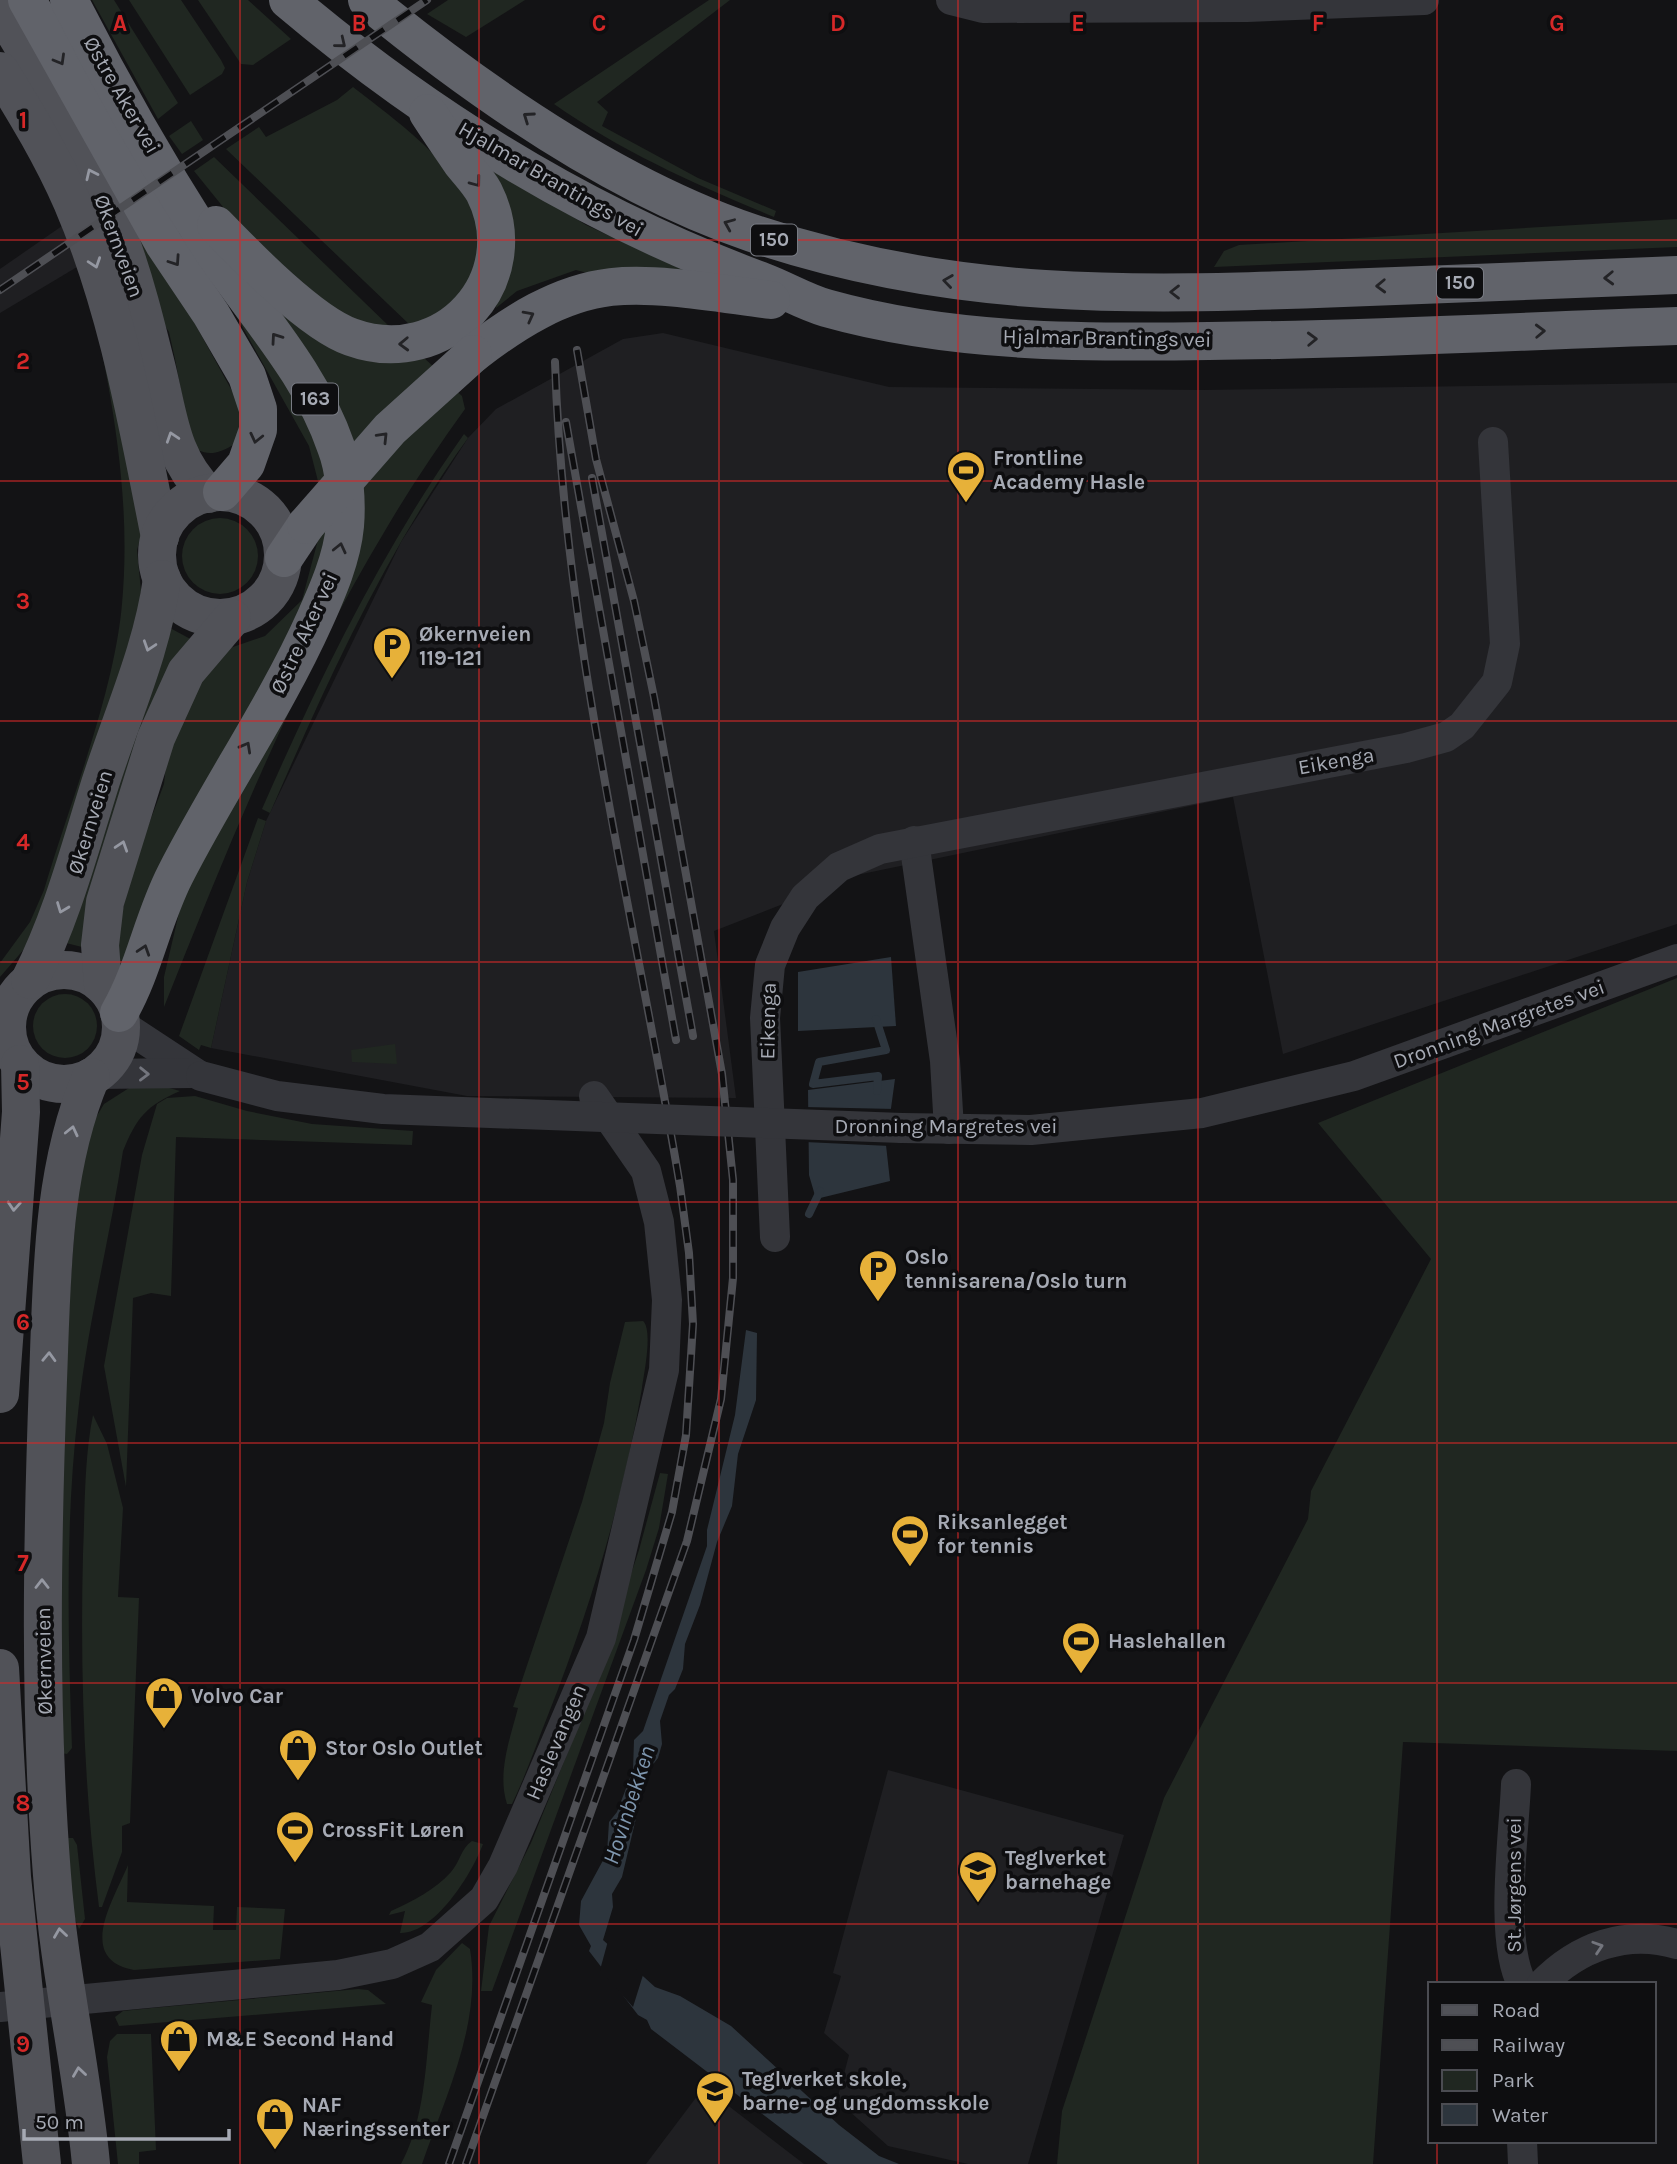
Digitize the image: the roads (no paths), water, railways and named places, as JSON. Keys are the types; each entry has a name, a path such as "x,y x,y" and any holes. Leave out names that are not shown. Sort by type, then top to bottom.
{"highway":[{"name":"Østre Aker vei","path":"27,0 164,244 211,314 251,386 258,409 254,449 246,464 215,493"},
{"name":"Østre Aker vei","path":"69,0 206,240 316,401 337,449 343,478 345,526 328,590 307,635 174,876 151,930 136,982 114,1007"},
{"name":"Hjalmar Brantings vei","path":"288,0 423,106 635,230 823,307 933,329 1058,342 1244,341 1677,326"},
{"name":"Hjalmar Brantings vei","path":"367,0 447,61 548,131 655,192 750,232 894,272 1000,287 1127,292 1244,292 1677,275"},
{"path":"284,558 306,525 464,339 474,306 492,267 494,228 484,192 423,106"},
{"path":"166,171 262,270 298,301 349,337 371,342 414,344 464,339 582,294 611,288 648,287 823,307"}],"main road":[{"name":"Økernveien","path":"0,9 75,140 120,239 147,330 172,440 188,473 215,493"},
{"name":"Økernveien","path":"0,71 71,200 92,254 119,341 160,537"},
{"path":"215,493 242,496 266,513 281,538 284,558 279,578 268,597 252,610 232,618 198,615 183,606 162,579 158,551 166,524 183,505 215,493"},
{"name":"Økernveien","path":"30,980 49,943 72,883 101,782 153,631 162,579"},
{"name":"Økernveien","path":"114,1007 100,945 105,902 156,738 186,672 232,618"},
{"path":"54,970 67,970 93,977 114,1007 115,1052 93,1076 61,1084 32,1074 20,1064 10,1046 7,1016 13,1001 30,980 54,970"},
{"path":"0,1394 21,1112 20,1064"},
{"name":"Økernveien","path":"91,2164 52,1878 42,1562 50,1331 60,1189 76,1112 93,1076"},
{"name":"Økernveien","path":"0,1668 12,1877 12,2006 42,2164"}],"street":[{"path":"951,0 983,8 1247,7 1424,0"},
{"name":"Eikenga","path":"775,1237 765,1018 767,977 777,945 794,913 822,880 862,854 914,841 1406,748 1446,737 1462,726 1497,682 1505,644 1493,442"},
{"path":"914,841 945,1061 950,1129"},
{"name":"Dronning Margretes vei","path":"93,1076 197,1074 277,1096 340,1106 902,1128 1031,1130 1202,1113 1279,1096 1379,1068 1677,959"},
{"name":"Dronning Margretes vei","path":"114,1007 197,1074"},
{"name":"Haslevangen","path":"12,2006 338,1975 392,1964 430,1947 484,1899 503,1866 601,1638 664,1370 667,1300 656,1209 646,1171 594,1096"},
{"name":"St. Jørgens vei","path":"1516,1784 1511,1910 1513,1960 1521,1982"},
{"path":"1544,1982 1570,1959 1598,1945 1643,1937 1677,1944"},
{"path":"1522,2143 1523,2164"}],"water":[{"path":"891,957 896,1026 798,1031 798,972"},
{"path":"895,1079 886,1145 890,1181 816,1199 809,1175 808,1090"},
{"path":"746,1330 757,1333 756,1400 738,1454 732,1506 717,1542 700,1605 685,1644 683,1669 675,1689 669,1695 660,1721 662,1744 658,1758 647,1772 622,1877 612,1894 613,1907 603,1940 655,1987 680,1996 731,2026 839,2125 879,2156 899,2164 828,2164 651,2029 647,2020 638,2015 589,1951 591,1946 579,1925 581,1901 607,1853 609,1822 617,1812 633,1770 634,1740 643,1731 707,1546 707,1530 735,1415"}],"waterway":[{"name":"Hovinbekken","path":"876,1019 886,1050 819,1062 813,1084 878,1076 877,1091"},
{"name":"Hovinbekken","path":"809,1214 820,1191"}],"railway":[{"path":"0,290 427,0"},
{"path":"466,2164 687,1541 721,1399 733,1278 733,1180 722,1074 654,697 634,601 596,459 577,350"},
{"path":"449,2164 634,1640 672,1512 686,1435 693,1324 689,1253 680,1186 586,673 561,466 555,362"},
{"path":"566,422 676,1040"},
{"path":"592,478 693,1036"}],"place":[{"name":"Frontline Academy Hasle","path":"966,504"},
{"name":"Økernveien 119-121","path":"392,680"},
{"name":"Oslo tennisarena/Oslo turn","path":"878,1303"},
{"name":"Riksanlegget for tennis","path":"910,1568"},
{"name":"Haslehallen","path":"1081,1675"},
{"name":"Volvo Car","path":"164,1730"},
{"name":"Stor Oslo Outlet","path":"298,1782"},
{"name":"CrossFit Løren","path":"295,1864"},
{"name":"Teglverket barnehage","path":"978,1904"},
{"name":"M&E Second Hand","path":"179,2073"},
{"name":"Teglverket skole, barne- og ungdomsskole","path":"715,2125"},
{"name":"NAF Næringssenter","path":"275,2151"}]}
